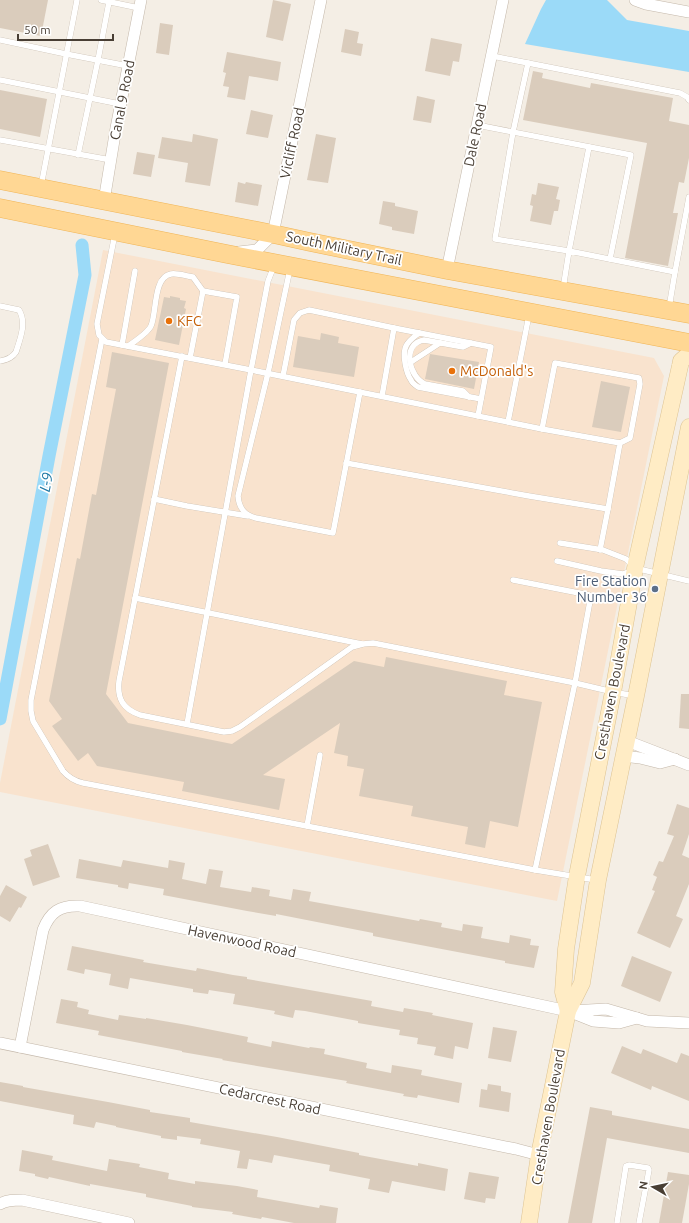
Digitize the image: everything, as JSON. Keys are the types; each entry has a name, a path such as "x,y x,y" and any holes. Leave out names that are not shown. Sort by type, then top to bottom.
{"main road":[{"name":"South Military Trail","path":"0,180 447,270 689,314"},
{"path":"0,187 32,186"},
{"name":"South Military Trail","path":"0,208 282,265 689,343"},
{"path":"282,265 310,242"}],"street":[{"name":"Vicliff Road","path":"273,234 321,0"},
{"name":"Dale Road","path":"447,270 503,0"},
{"path":"635,0 646,4 689,12"},
{"name":"Canal 9 Road","path":"104,201 120,104 140,4"},
{"path":"227,254 257,250 273,234"},
{"name":"Cresthaven Boulevard","path":"568,1011 563,992 566,950 577,876 613,692 635,568 681,361 689,354"},
{"name":"Cresthaven Boulevard","path":"529,1223 539,1155 568,1011 582,983 598,880 689,427"},
{"path":"625,749 640,758 660,763 675,759 689,765"},
{"name":"Havenwood Road","path":"20,1047 43,930 53,913 61,908 70,906 80,906 568,1011 593,1021 619,1023 637,1018 647,1021 689,1023"},
{"name":"Cedarcrest Road","path":"0,1043 539,1155"},
{"path":"0,1204 13,1200 22,1200 129,1223"}],"lane":[{"path":"32,186 48,149 77,0"},
{"path":"101,0 140,4"},
{"path":"78,155 91,98 109,2"},
{"path":"0,40 128,66"},
{"path":"492,56 680,93 686,96 689,100"},
{"path":"528,63 513,132 495,239 569,251 675,272"},
{"path":"0,80 120,104"},
{"path":"477,125 631,155 610,259"},
{"path":"0,140 110,160"},
{"path":"562,291 589,147"},
{"path":"668,311 689,197"},
{"path":"116,231 97,324 99,334 106,342 224,364 542,429 620,444 630,438 640,384 638,378 555,363 542,429"},
{"path":"187,724 268,281 282,265"},
{"path":"249,516 244,513 241,508 238,496 268,373 282,265"},
{"path":"125,346 135,271"},
{"path":"125,346 151,326 160,282 166,276 174,274 193,277 203,291 237,297 224,364"},
{"path":"190,358 203,291"},
{"path":"0,306 19,310 23,320 14,356 7,360 0,361"},
{"path":"283,376 294,320 304,310 472,343 491,347 478,416"},
{"path":"508,422 529,312"},
{"path":"382,396 394,328"},
{"path":"419,333 410,340 405,348 404,354 406,369 411,381 418,387 481,399"},
{"path":"102,339 31,700 33,721 68,777 75,781 535,870 598,880"},
{"path":"469,397 463,391 420,382 415,377 409,354 414,344 424,340 463,347 472,343"},
{"path":"411,362 440,343"},
{"path":"182,356 119,681 118,690 120,699 132,712 140,715 224,732 232,730 240,727 352,647 373,643 636,696"},
{"path":"154,499 333,533 360,392"},
{"path":"600,550 620,444"},
{"path":"346,463 608,509"},
{"path":"560,543 600,550 626,559 635,568 689,581"},
{"path":"557,561 601,571 624,574 635,568"},
{"path":"513,580 589,595 590,601 575,683 535,870"},
{"path":"135,598 363,644"},
{"path":"307,826 320,755"},
{"path":"617,1223 626,1166 629,1165 648,1168 649,1170 639,1223"}],"shaded area":[{"path":"103,250 654,358 664,376 557,901 0,792 0,783"}],"water":[{"path":"546,0 607,0 627,20 689,31 689,72 525,44"}],"building":[{"path":"0,0 48,0 41,36 0,28"},
{"path":"273,0 291,4 283,41 266,37"},
{"path":"160,23 173,25 169,55 156,53"},
{"path":"345,29 359,32 357,43 363,44 361,56 341,52"},
{"path":"431,38 462,44 459,62 453,61 450,76 425,71"},
{"path":"227,52 281,62 278,81 249,76 245,100 227,97 229,87 223,86 226,73 223,72"},
{"path":"533,71 543,73 542,78 590,88 591,83 673,98 669,121 689,125 689,158 684,183 679,182 673,213 678,213 668,266 625,258 647,143 523,120"},
{"path":"0,90 47,99 40,137 0,129"},
{"path":"417,96 435,100 431,123 413,120"},
{"path":"251,110 273,115 268,138 246,134"},
{"path":"193,134 218,139 210,186 185,182 188,163 158,158 162,137 192,142"},
{"path":"316,134 336,138 328,183 307,180"},
{"path":"137,152 155,155 151,177 133,174"},
{"path":"238,182 262,185 258,206 235,202"},
{"path":"538,183 559,187 556,199 560,200 558,211 554,211 551,225 530,221 533,206 530,205 532,194 536,195"},
{"path":"383,201 395,203 395,206 418,211 414,234 392,230 392,227 379,224"},
{"name":"KFC","path":"170,296 186,301 184,308 186,309 179,345 155,340 164,297 170,298"},
{"path":"321,333 339,337 338,343 359,347 354,377 293,367 298,336 320,340"},
{"path":"112,352 169,363 106,694 128,723 232,744 354,661 384,667 386,657 507,681 504,695 542,702 518,827 490,821 485,848 465,844 468,827 411,816 413,806 359,796 364,769 347,766 348,756 334,753 340,723 263,775 285,779 279,810 182,791 184,782 97,766 88,753 78,761 52,726 62,719 49,701 77,558 80,559 92,494 96,495 116,389 106,387"},
{"name":"McDonald's","path":"430,354 479,362 474,389 425,379"},
{"path":"601,381 630,387 621,432 592,427"},
{"path":"681,694 689,694 689,729 679,728"},
{"path":"677,804 689,808 689,834 682,855 689,858 689,884 676,916 683,919 670,948 637,933 655,891 652,890 657,877 653,875 659,861 663,862 674,836 667,834"},
{"path":"48,844 60,877 33,886 24,859 32,856 30,850"},
{"path":"79,859 121,867 123,860 168,868 169,860 185,863 182,879 206,884 209,869 223,871 220,887 251,892 252,887 270,890 269,896 291,900 293,889 311,892 309,901 419,921 420,919 442,923 441,927 462,931 463,924 483,927 481,938 509,943 510,935 531,939 530,945 539,946 534,968 505,963 505,961 373,936 373,933 276,914 276,916 163,895 164,889 129,883 128,889 118,887 118,885 76,878"},
{"path":"6,885 27,897 21,908 19,907 10,922 0,916 0,896"},
{"path":"72,946 144,960 143,962 196,971 197,968 247,977 247,979 372,1001 371,1006 403,1012 404,1008 433,1013 432,1015 473,1023 468,1049 455,1046 453,1059 434,1055 436,1047 417,1044 418,1038 399,1035 400,1030 358,1023 358,1021 305,1011 295,1010 293,1018 274,1014 275,1011 233,1004 235,994 209,990 208,994 193,992 193,989 130,978 128,989 109,985 111,974 85,969 84,974 67,970"},
{"path":"632,956 672,972 660,1002 621,986"},
{"path":"61,999 78,1002 77,1007 89,1010 88,1014 118,1020 119,1015 146,1018 248,1037 247,1042 271,1047 272,1041 309,1048 325,1049 324,1054 367,1063 366,1068 391,1073 392,1065 422,1070 421,1075 462,1083 459,1103 418,1095 417,1098 403,1096 404,1094 346,1083 347,1081 222,1060 223,1059 98,1035 99,1031 56,1023"},
{"path":"493,1027 517,1031 511,1062 488,1058"},
{"path":"622,1046 641,1054 643,1049 677,1063 681,1053 689,1056 689,1101 652,1086 651,1090 611,1073"},
{"path":"0,1082 150,1110 150,1112 190,1118 190,1122 359,1153 359,1155 418,1166 418,1163 448,1169 445,1191 392,1181 389,1193 368,1189 370,1179 329,1171 330,1165 274,1155 272,1163 249,1159 247,1169 237,1168 240,1151 200,1144 201,1139 177,1136 177,1140 161,1138 161,1136 96,1122 94,1128 73,1124 74,1115 0,1101"},
{"path":"488,1084 501,1086 501,1091 511,1093 509,1112 479,1107 481,1089 487,1090"},
{"path":"590,1107 612,1111 612,1115 689,1129 689,1153 607,1138 592,1223 568,1223"},
{"path":"22,1150 53,1156 52,1160 107,1171 109,1159 140,1164 139,1167 169,1173 168,1179 195,1184 195,1181 237,1186 258,1190 257,1197 319,1208 320,1205 338,1208 336,1223 294,1223 262,1217 261,1219 232,1214 233,1212 192,1207 146,1197 146,1194 90,1184 90,1186 49,1177 48,1179 35,1176 35,1174 19,1171"},
{"path":"469,1172 499,1177 495,1199 486,1198 485,1203 464,1199"},
{"path":"668,1172 689,1175 689,1184 682,1223 659,1223"}],"waterway":[{"name":"L-9","path":"0,719 49,456 85,275 82,245"}],"place":[{"name":"KFC","path":"169,321"},
{"name":"McDonald's","path":"452,371"},
{"name":"Fire Station Number 36","path":"655,589"}]}
